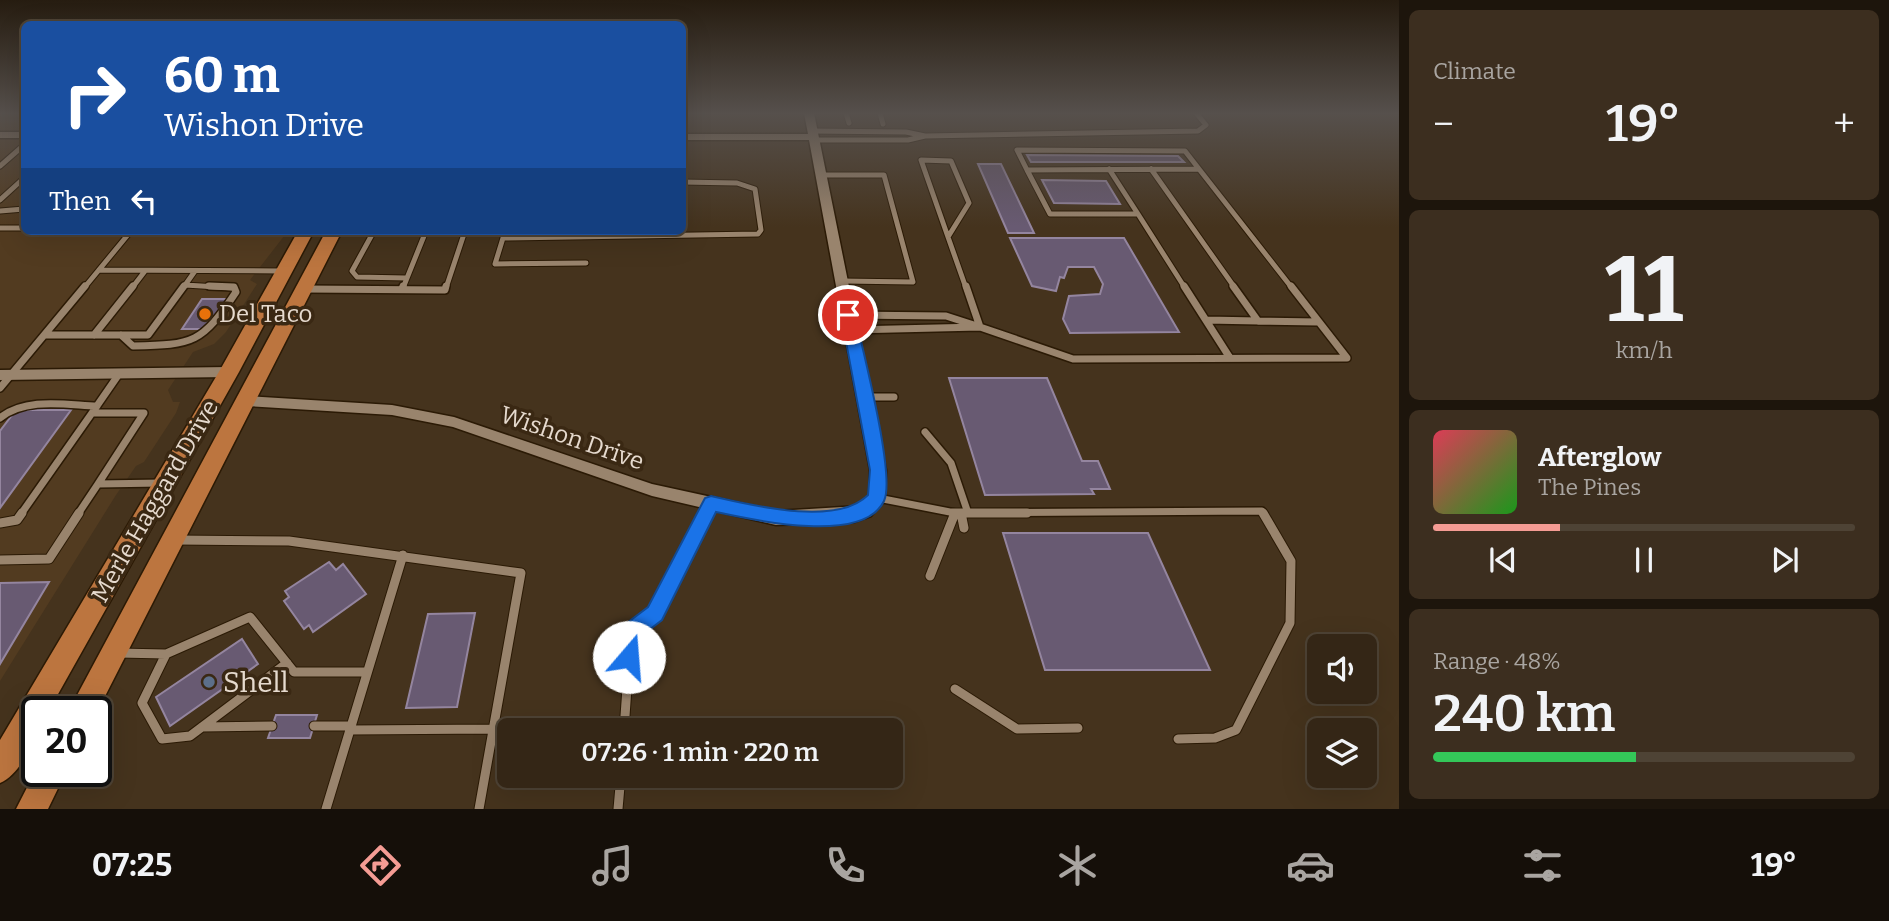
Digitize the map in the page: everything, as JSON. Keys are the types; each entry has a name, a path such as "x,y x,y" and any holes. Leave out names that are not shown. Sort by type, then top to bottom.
{"main road":[{"name":"Merle Haggard Drive","path":"0,768 229,372 304,235"},
{"name":"Merle Haggard Drive","path":"91,696 177,536 332,235"},
{"path":"177,536 198,467 237,387 234,376 229,372"},
{"path":"31,809 43,787"}],"street":[{"path":"816,151 878,470 877,498"},
{"path":"6,375 229,372"},
{"name":"Wishon Drive","path":"246,401 392,410 454,422 652,490 776,518 842,517 864,511 877,498"}],"lane":[{"path":"0,166 18,151"},
{"path":"1017,151 1050,214 1138,214"},
{"path":"848,315 946,316 1073,359 1347,358 1185,151 1144,151"},
{"path":"13,155 21,155"},
{"path":"948,237 968,202 951,160 921,160 948,237 980,327"},
{"path":"1109,169 1230,358"},
{"path":"1151,169 1258,321"},
{"path":"1027,170 1199,169"},
{"path":"820,175 884,175 913,282 842,281"},
{"path":"0,200 21,180"},
{"path":"686,183 737,183 755,189 761,230 758,234 686,234"},
{"path":"0,211 21,209"},
{"path":"0,228 21,228"},
{"path":"0,388 6,375 45,335 128,235"},
{"path":"372,235 352,271 354,274 357,277 407,278"},
{"path":"401,289 424,235"},
{"path":"304,289 445,290 464,235"},
{"path":"504,235 495,264 586,263"},
{"path":"99,270 283,271"},
{"path":"94,335 145,271"},
{"path":"45,335 149,335 195,271"},
{"path":"121,335 133,346 180,345 209,332 236,292 233,287 185,285"},
{"path":"1206,320 1318,322"},
{"path":"851,330 980,327"},
{"path":"0,523 17,520 119,374"},
{"path":"863,397 894,397"},
{"path":"0,418 4,412 20,406 144,413 49,559 0,560"},
{"path":"925,432 951,463 964,528"},
{"path":"98,484 164,483"},
{"path":"877,498 961,513 1262,511 1291,561 1290,623 1236,730 1225,736 1178,739"},
{"path":"625,718 631,632 655,614 711,503"},
{"path":"930,576 961,513"},
{"path":"177,536 289,541 521,573 479,809"},
{"path":"326,809 403,555"},
{"path":"114,653 166,654 250,617 294,672 368,672"},
{"path":"166,654 142,703 162,739 190,736 287,663"},
{"path":"955,688 1017,729 1078,728"},
{"path":"202,727 272,726"},
{"path":"314,726 493,729"},
{"path":"618,809 620,788"}],"shaded area":[{"path":"0,151 21,151 21,235 285,235 250,280 257,284 226,332 214,344 193,352 168,390 173,402 180,402 176,413 144,462 136,466 116,495 0,681"}],"building":[{"path":"1027,155 1178,156 1184,162 1031,162"},
{"path":"978,164 1001,164 1034,233 1008,233"},
{"path":"1042,180 1106,181 1120,204 1054,203"},
{"path":"1010,238 1124,238 1179,332 1070,333 1063,319 1069,296 1100,294 1103,284 1094,267 1068,267 1064,278 1060,277 1056,291 1032,286"},
{"name":"Del Taco","path":"202,299 227,299 207,329 182,329"},
{"path":"949,378 1047,378 1082,461 1098,461 1110,489 1091,489 1094,494 985,495"},
{"path":"16,410 71,410 0,508 0,431"},
{"path":"1003,533 1148,533 1210,670 1045,670"},
{"path":"329,562 336,570 343,564 366,594 313,632 309,625 304,629 284,601 289,597 285,591"},
{"path":"49,582 0,664 0,583"},
{"path":"475,613 457,707 406,708 428,614"},
{"path":"242,639 258,664 170,726 156,697"},
{"path":"276,715 317,715 310,738 268,738"}],"place":[{"name":"Del Taco","path":"205,314"},
{"name":"Shell","path":"209,682"}],"route":[{"path":"629,657 631,632 655,614 711,503 776,518 842,517 864,511 877,498 880,484 878,470 848,315"}]}
